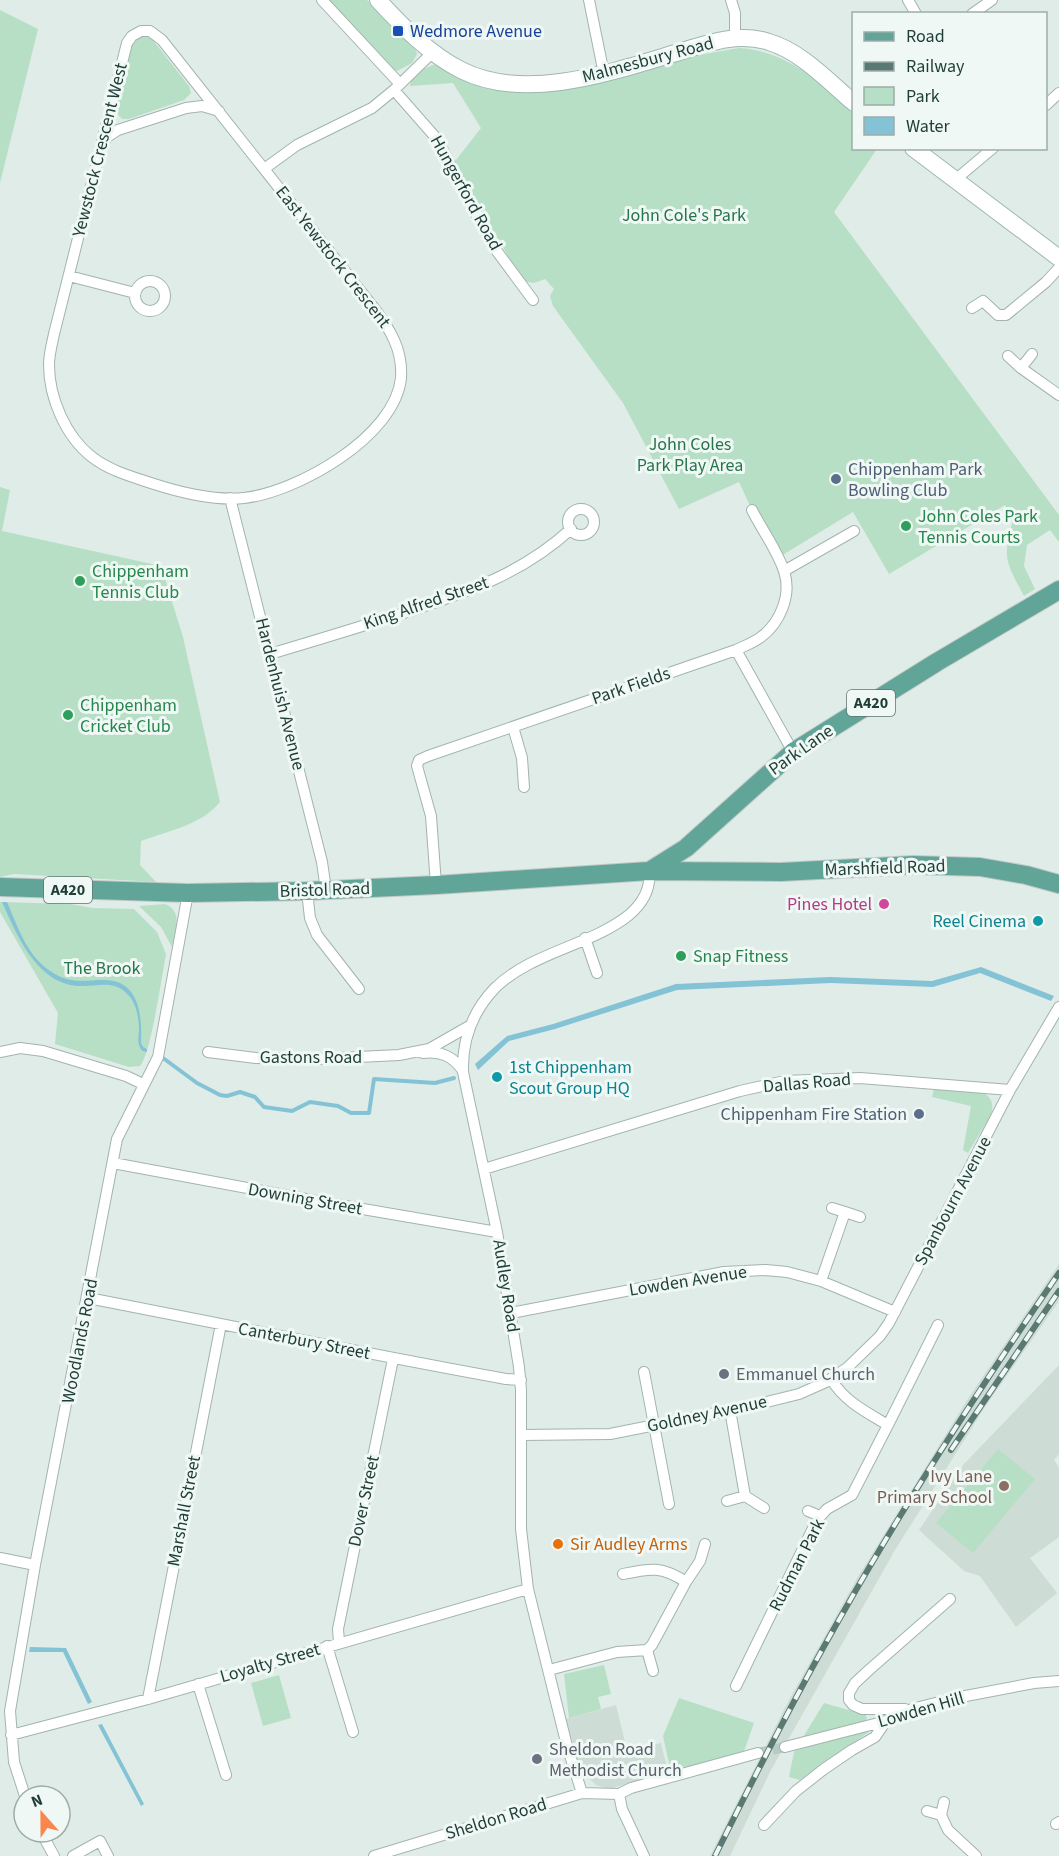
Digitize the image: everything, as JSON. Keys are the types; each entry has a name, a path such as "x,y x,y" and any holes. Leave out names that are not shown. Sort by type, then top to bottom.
{"main road":[{"name":"Malmesbury Road","path":"378,0 433,52 462,71 476,77 507,82 543,83 604,74 708,43 735,38 758,39 784,48 813,67 852,101"},
{"path":"916,150 1059,258"},
{"name":"Park Lane","path":"649,871 674,856 698,837 793,752 937,662 1059,590"},
{"path":"698,837 691,849 692,859 710,872"},
{"name":"Marshfield Road","path":"649,871 781,872 946,865 1006,871 1059,884"},
{"name":"Bristol Road","path":"0,887 188,893 307,891 649,871"}],"street":[{"path":"322,0 397,87"},
{"path":"589,0 604,74"},
{"path":"731,0 735,13 735,38"},
{"path":"975,12 992,0"},
{"name":"East Yewstock Crescent","path":"141,31 150,31 158,36 219,111 390,329 399,352 401,378 396,395 387,412 371,432 347,453 315,474 296,483 256,496 230,498"},
{"name":"Yewstock Crescent West","path":"141,31 132,36 127,43 52,342 49,366 55,400 77,442 94,459 123,474 173,490 230,498"},
{"path":"264,169 297,145 365,112 397,87 433,52"},
{"name":"Hungerford Road","path":"397,87 437,139 493,246 533,300"},
{"path":"1047,104 1059,93"},
{"path":"102,146 107,138 118,130 186,108 208,107 219,111"},
{"path":"955,180 991,150"},
{"path":"972,308 983,302 998,315 1006,315 1046,282 1059,267"},
{"path":"69,276 135,293"},
{"path":"1021,368 1032,354"},
{"path":"1008,356 1059,395"},
{"name":"Hardenhuish Avenue","path":"230,498 322,862 326,890"},
{"path":"752,510 784,571 854,531"},
{"name":"King Alfred Street","path":"270,654 484,585 530,562 549,549 570,529"},
{"name":"Park Fields","path":"436,885 431,816 417,770 418,762 428,756 736,650 762,637 778,617 786,595 784,571"},
{"path":"736,650 793,752"},
{"path":"513,727 522,758 524,787"},
{"name":"Audley Road","path":"582,1793 567,1746 528,1590 521,1529 521,1380 497,1232 463,1072 464,1046 471,1025 483,1003 495,988 540,959 618,922 637,907 650,886 649,871"},
{"path":"307,891 310,918 317,936 359,989"},
{"name":"Woodlands Road","path":"21,1784 14,1762 11,1735 12,1696 36,1565 113,1163 121,1128 158,1057 188,893"},
{"path":"585,938 597,973"},
{"path":"1010,1090 1059,1007"},
{"name":"Gastons Road","path":"414,1053 441,1043 471,1025"},
{"path":"0,1052 20,1048 43,1051 126,1076 143,1084"},
{"name":"Gastons Road","path":"208,1052 256,1058 315,1059 414,1053 444,1054 454,1060 463,1072"},
{"name":"Dallas Road","path":"484,1169 740,1090 785,1081 860,1078 1010,1090"},
{"name":"Spanbourn Avenue","path":"895,1311 1010,1090"},
{"name":"Downing Street","path":"113,1163 497,1232"},
{"path":"832,1208 860,1217"},
{"path":"821,1281 845,1212"},
{"name":"Lowden Avenue","path":"511,1313 724,1272 777,1271 821,1281 895,1311"},
{"name":"Canterbury Street","path":"88,1298 393,1359 521,1380"},
{"name":"Goldney Avenue","path":"521,1435 610,1434 799,1394 831,1379 847,1368 876,1340 895,1311"},
{"name":"Marshall Street","path":"148,1699 221,1324"},
{"name":"Rudman Park","path":"736,1686 820,1516 827,1509 852,1495 888,1425 915,1360 938,1325"},
{"name":"Dover Street","path":"339,1642 338,1629 393,1359"},
{"path":"644,1372 669,1504"},
{"path":"831,1379 851,1403 888,1425"},
{"path":"730,1410 745,1496"},
{"path":"727,1501 745,1496 764,1508"},
{"path":"808,1511 820,1516"},
{"path":"549,1670 617,1653 647,1650 659,1635 686,1582 700,1561 705,1544"},
{"path":"0,1558 36,1565"},
{"path":"623,1574 657,1569 675,1574 686,1582"},
{"name":"Loyalty Street","path":"11,1735 148,1699 339,1642 528,1590"},
{"path":"912,1710 862,1709 853,1705 849,1700 849,1693 855,1683 950,1599"},
{"path":"761,1636 771,1642"},
{"path":"327,1646 352,1732"},
{"path":"647,1650 653,1671"},
{"name":"Lowden Hill","path":"785,1747 886,1721 912,1710 990,1691 1059,1681"},
{"path":"198,1684 226,1775"},
{"path":"764,1825 796,1791 824,1769 875,1737 886,1721"},
{"path":"644,1856 622,1809 619,1794 631,1788 758,1753"},
{"name":"Sheldon Road","path":"374,1856 582,1793 619,1794"},
{"path":"945,1802 941,1815 948,1830 976,1856"},
{"path":"927,1811 941,1815"},
{"path":"73,1856 100,1841 108,1856"}],"shaded area":[{"path":"1059,1264 1059,1301 985,1407 895,1550 770,1772 730,1856 710,1856 790,1698 859,1575 969,1397"},
{"name":"Ivy Lane Primary School","path":"1059,1365 1059,1454 1054,1460 1059,1468 1059,1537 1030,1558 1057,1593 1016,1627 980,1576 964,1571 919,1530 964,1464"},
{"path":"616,1705 627,1750 661,1743 668,1772 609,1789 596,1785 586,1775 578,1761 566,1719"}],"green space":[{"path":"328,0 367,0 416,51 417,54 412,63 397,71 393,69"},
{"path":"0,10 38,29 0,183"},
{"path":"146,35 152,39 189,86 191,93 184,100 129,119 122,119 116,112 133,42"},
{"name":"John Cole's Park","path":"739,48 756,50 786,61 814,78 852,108 852,150 876,150 834,212 1059,515 1059,542 1050,530 1027,545 1024,566 1035,589 1024,596 1010,567 1007,552 1013,520 1005,505 889,574 853,512 781,556 752,510 739,482 679,509 623,403 553,306 550,296 554,289 545,279 534,283 523,281 453,164 481,128 453,83 410,86 416,74 436,64 503,89"},
{"path":"0,487 10,490 2,531 161,566 183,637 220,802 213,810 194,822 141,841 140,865 156,882 14,874 0,877"},
{"name":"The Brook","path":"0,902 134,909 157,932 166,954 152,1031 140,1066 129,1067 55,1044 58,1013 0,912"},
{"path":"165,904 175,912 177,922 172,947 161,927 139,906"},
{"path":"934,1088 981,1092 991,1101 991,1115 968,1153 963,1150 971,1106 932,1097"},
{"path":"998,1449 1035,1479 973,1553 936,1523"},
{"path":"604,1665 611,1694 598,1697 601,1709 569,1718 564,1674"},
{"path":"279,1675 291,1718 263,1726 251,1683"},
{"path":"679,1698 754,1723 744,1751 671,1772 663,1736"},
{"path":"824,1703 866,1715 867,1721 803,1737"},
{"path":"869,1729 869,1732 800,1780 789,1777 794,1752 797,1748"}],"water":[{"path":"2,902 7,902 25,942 37,960 55,974 79,981 116,982 125,986 132,993 141,1022 141,1043 147,1052 139,1045 137,1013 128,994 115,986 68,984 54,978 42,969 22,944"},
{"path":"981,967 1054,996 1051,1001 980,973 933,987 831,983 677,990 555,1029 509,1041 478,1070 475,1064 507,1036 553,1024 676,984 830,977 932,981"},
{"path":"30,1647 66,1648 92,1702 88,1704 63,1652 29,1652"},
{"path":"102,1724 144,1804 141,1806 98,1725"}],"waterway":[{"path":"163,1058 197,1083 220,1095 227,1096 240,1092 255,1097 264,1107 292,1111 310,1102 338,1106 351,1113 369,1113 374,1079 435,1083 454,1078"}],"tunnel":[{"path":"758,1753 785,1747"}],"railway":[{"path":"715,1856 794,1702 869,1568 948,1440 1059,1273"},
{"path":"951,1450 1059,1291"}],"place":[{"name":"Wedmore Avenue","path":"398,31"},
{"name":"Chippenham Park Bowling Club","path":"836,479"},
{"name":"John Coles Park Tennis Courts","path":"906,526"},
{"name":"Chippenham Tennis Club","path":"80,581"},
{"name":"Chippenham Cricket Club","path":"68,715"},
{"name":"Pines Hotel","path":"884,904"},
{"name":"Reel Cinema","path":"1038,921"},
{"name":"Snap Fitness","path":"681,956"},
{"name":"1st Chippenham Scout Group HQ","path":"497,1077"},
{"name":"Chippenham Fire Station","path":"919,1114"},
{"name":"Emmanuel Church","path":"724,1374"},
{"name":"Ivy Lane Primary School","path":"1004,1486"},
{"name":"Sir Audley Arms","path":"558,1544"},
{"name":"Sheldon Road Methodist Church","path":"537,1759"}],"park label":[{"name":"John Coles Park Play Area","path":"690,454"}]}
